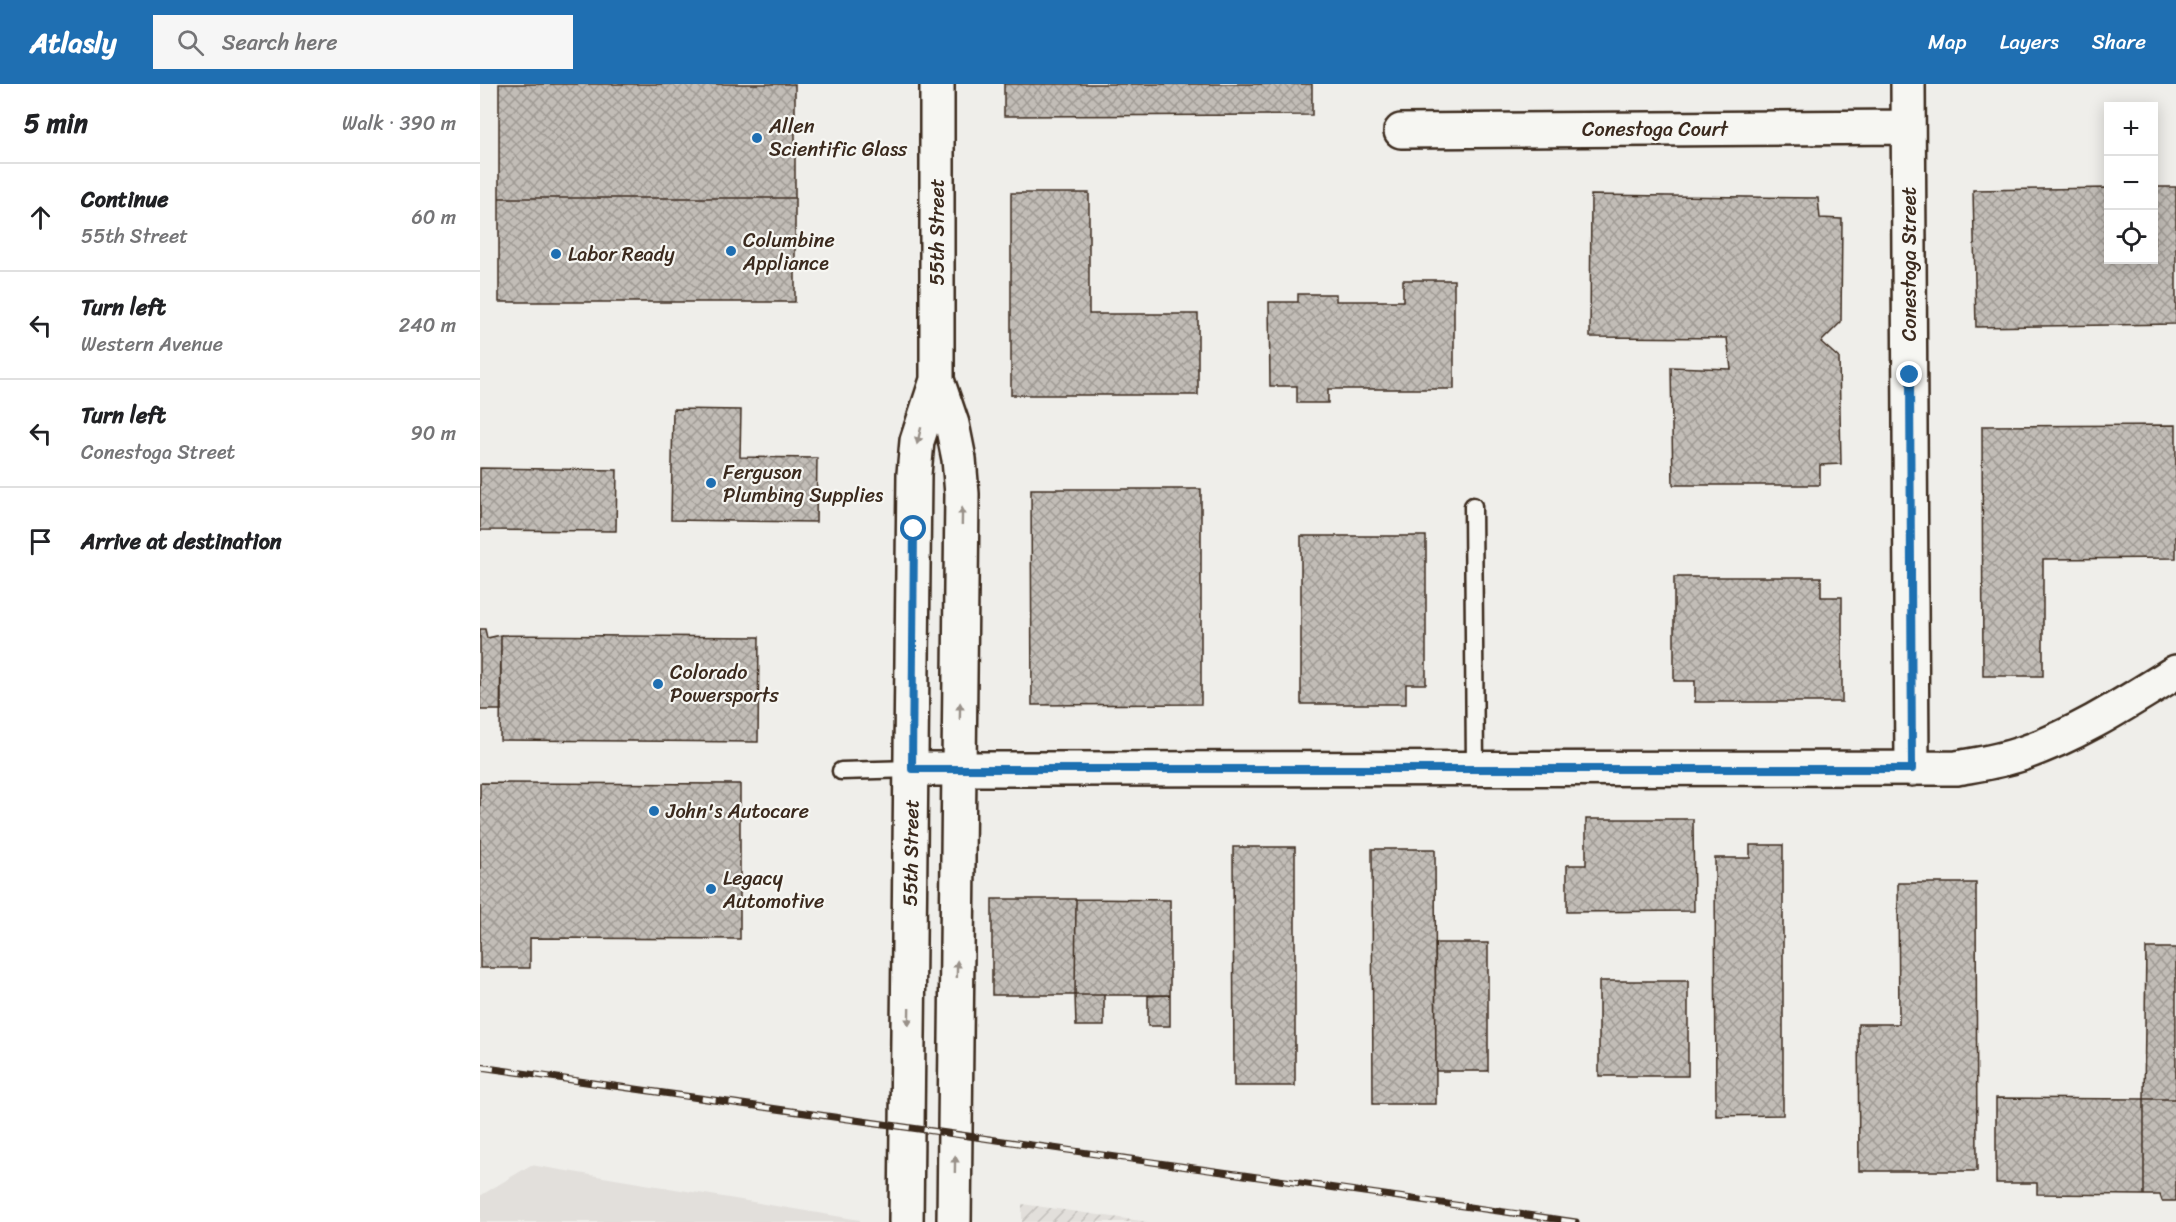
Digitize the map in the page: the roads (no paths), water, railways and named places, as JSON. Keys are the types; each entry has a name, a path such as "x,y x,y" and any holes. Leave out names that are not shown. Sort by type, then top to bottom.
{"street":[{"name":"55th Street","path":"906,1222 914,474 917,441 937,380 937,84"},
{"name":"Conestoga Street","path":"1908,84 1912,769"},
{"name":"Conestoga Court","path":"1401,131 1908,127"},
{"name":"55th Street","path":"937,380 952,424 959,459 962,494 954,1222"},
{"path":"912,769 1957,768 1993,762 2061,738 2098,719 2176,672"}],"lane":[{"path":"1473,506 1475,769"},
{"path":"841,771 912,769"}],"railway":[{"path":"480,1067 1576,1222"}],"place":[{"name":"Allen Scientific Glass","path":"757,138"},
{"name":"Columbine Appliance","path":"731,251"},
{"name":"Labor Ready","path":"556,254"},
{"name":"Ferguson Plumbing Supplies","path":"711,483"},
{"name":"Colorado Powersports","path":"658,684"},
{"name":"John's Autocare","path":"654,811"},
{"name":"Legacy Automotive","path":"711,889"}]}
